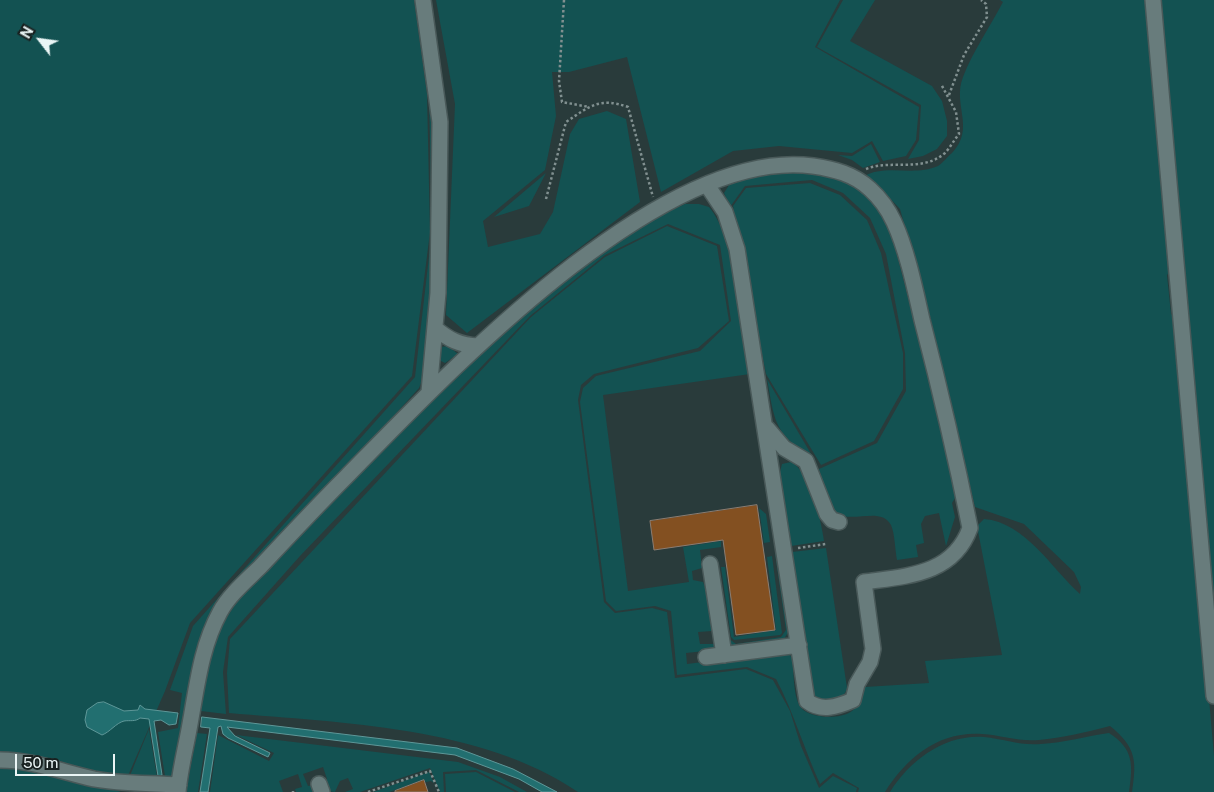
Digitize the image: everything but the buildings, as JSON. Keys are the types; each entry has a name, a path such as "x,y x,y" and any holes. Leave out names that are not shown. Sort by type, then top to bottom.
{"lane":[{"path":"423,0 440,122 441,198 435,328 429,392"},
{"path":"1153,0 1214,696"},
{"path":"0,760 16,760 46,766 95,779 179,789 204,648 222,609 314,510 429,392 478,346 602,244 656,208 707,185 735,173 764,166 799,164 829,168 854,177 882,202 895,224 913,285 950,429 970,528 955,555 937,568 916,574 864,582 873,649 870,662 856,684 853,700 842,706 825,708 816,708 808,701 737,249 725,212 707,185"},
{"path":"435,328 447,338 462,345 478,346"},
{"path":"766,427 784,448 806,461 826,514 832,520 839,522"},
{"path":"710,564 724,654"},
{"path":"706,657 799,644"}],"path":[{"path":"564,0 559,80 562,102 589,107"},
{"path":"949,95 964,55 987,17 986,4 981,0"},
{"path":"854,177 862,171 878,165 923,165 944,153 959,134 956,112 949,95 941,84"},
{"path":"546,199 566,122 589,107 610,101 628,107 656,208"},
{"path":"792,549 826,544"},
{"path":"368,792 430,771 439,792"}],"shaded area":[{"path":"0,0 414,0 427,94 430,232 412,376 190,623 165,691 127,778 97,773 51,758 0,751"},
{"path":"436,0 840,0 815,47 919,107 916,140 906,156 883,161 872,141 852,153 779,146 733,151 661,192 627,57 569,72 552,72 556,116 545,170 483,221 488,247 540,234 553,212 570,134 579,119 607,111 626,119 640,202 467,333 446,315 455,104"},
{"path":"843,0 875,0 850,41 932,86 942,101 947,121 947,136 937,149 923,156 908,159 919,140 921,105 817,47"},
{"path":"1000,0 1148,0 1172,269 1167,275 1171,314 1176,318 1214,756 1214,792 1132,792 1133,755 1125,741 1110,726 1083,733 1039,740 1024,740 982,734 966,734 952,737 938,742 914,757 885,792 858,792 859,788 833,773 820,784 776,679 747,667 677,675 671,611 655,606 616,611 606,601 580,402 583,388 596,376 700,351 731,321 720,245 668,224 605,255 530,316 300,556 228,637 223,672 226,714 201,711 207,672 224,622 241,597 261,575 460,372 536,305 608,249 661,215 685,204 699,204 709,207 719,222 732,262 737,286 750,374 603,395 628,591 689,582 683,547 721,541 721,547 700,550 702,568 692,571 693,580 703,582 705,587 712,631 698,632 700,644 714,644 714,650 686,653 687,664 781,652 789,654 792,658 799,705 809,713 832,717 847,714 855,709 865,687 929,683 925,661 1002,655 977,526 984,519 999,522 1025,537 1080,594 1081,587 1074,572 1024,524 975,507 929,312 900,209 882,190 863,177 880,171 919,170 938,166 959,144 963,125 960,87 967,67 1003,2"},
{"path":"1156,0 1214,0 1214,658"},
{"path":"429,96 434,113 436,229 425,373 419,388 208,622 195,658 176,776 171,779 129,778 149,729 157,777 165,776 158,732 178,728 182,693 170,690 193,626 415,377 432,231"},
{"path":"871,144 880,162 863,168 852,160 838,155 852,156"},
{"path":"546,173 529,206 494,217"},
{"path":"763,173 817,173 844,182 860,190 872,202 891,232 955,487 955,498 952,503 955,517 946,546 939,513 925,516 921,524 924,543 916,545 918,557 897,560 891,525 886,519 873,516 843,516 832,510 829,505 819,469 877,443 906,391 905,353 886,254 870,218 843,193 812,180 745,186 730,207 724,193 729,185"},
{"path":"810,183 840,195 867,220 881,253 903,353 903,389 874,441 821,465 766,374 733,206 746,188"},
{"path":"667,226 717,246 729,321 698,348 594,374 581,385 578,400 604,602 615,613 652,608 667,612 675,678 746,669 773,680 790,711 801,746 819,788 833,776 857,788 856,792 578,792 540,770 498,753 455,741 410,731 364,725 229,713 227,673 230,639 531,317 605,257"},
{"path":"448,346 458,354 445,363 439,360 441,347"},
{"path":"767,379 814,459 791,442 779,426 772,406"},
{"path":"791,462 804,475 814,497 824,541 791,546 780,472 782,464"},
{"path":"759,508 766,514 770,542 764,543"},
{"path":"826,548 847,688 840,698 820,701 814,697 811,690 792,552"},
{"path":"775,553 778,553 789,631 784,639 780,641 732,647 728,645 728,638 736,644 781,637 786,630"},
{"path":"772,556 782,633 780,635 734,640 731,637 721,567 725,567 734,637 776,630 767,557"},
{"path":"104,702 124,711 138,710 140,705 145,709 178,713 176,724 169,725 161,720 154,721 162,775 158,776 149,719 140,718 124,721 102,735 87,727 85,720 87,710 97,703"},
{"path":"202,717 457,748 513,769 557,792 542,792 519,779 455,755 227,727 235,736 270,753 268,757 228,738 223,734 221,726 218,727 208,792 200,792 210,728 201,727"},
{"path":"197,733 207,734 198,792 186,792"},
{"path":"1109,733 1123,745 1130,758 1129,792 890,792 898,780 918,760 930,751 956,740 984,737 1034,744 1058,742"},
{"path":"218,735 269,761 274,753 236,735 458,762 500,777 527,792 519,792 476,770 443,772 444,792 440,792 430,768 360,792 345,792 353,789 348,778 340,781 335,792 329,791 323,781 327,779 323,767 303,774 308,786 313,785 315,792 296,792 295,789 302,787 298,774 279,781 283,792 210,792"},
{"path":"0,766 62,774 121,792 0,792"},
{"path":"429,772 434,783 424,780 389,792 373,792"},
{"path":"476,772 515,792 446,792 445,774"}]}
